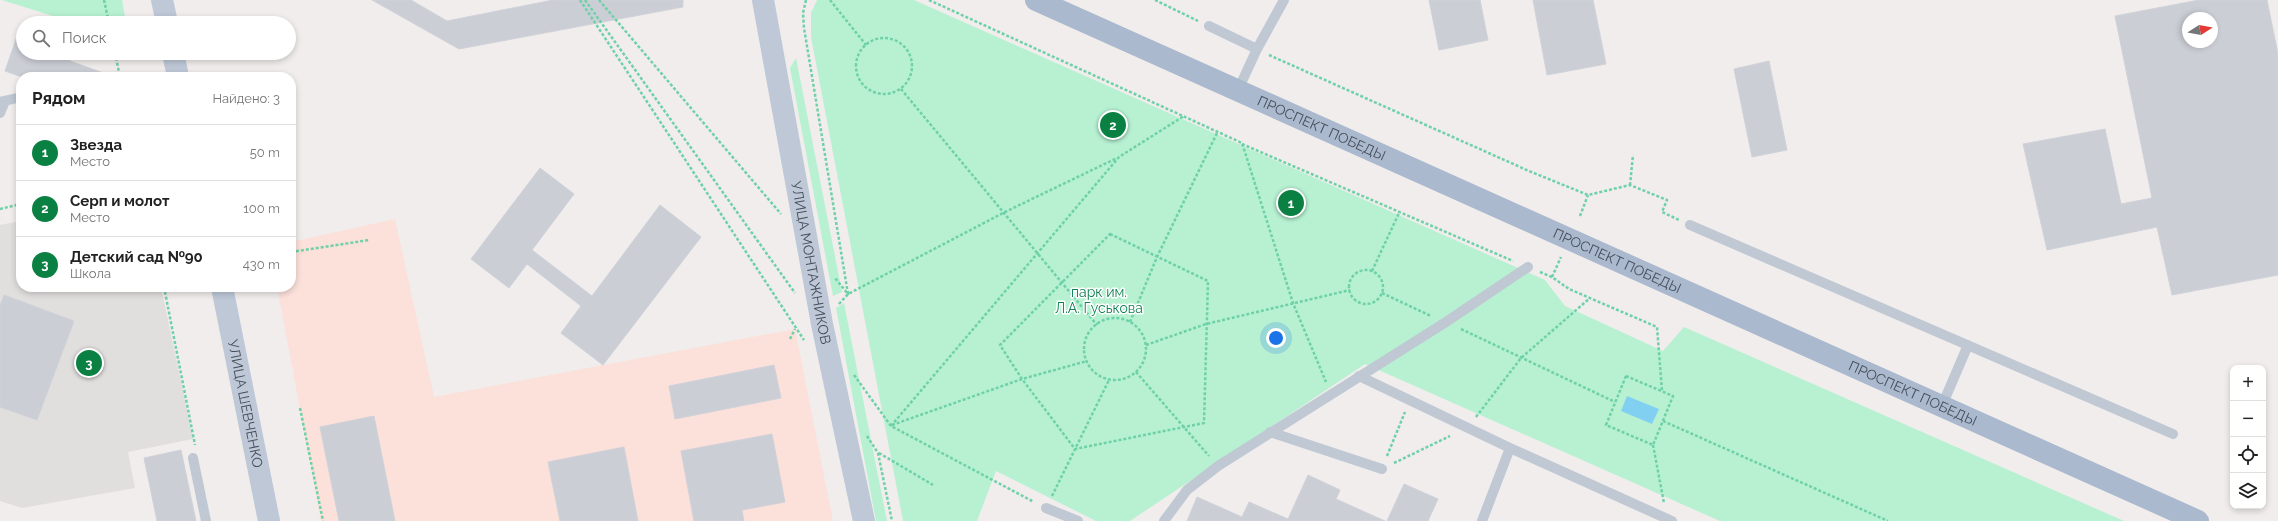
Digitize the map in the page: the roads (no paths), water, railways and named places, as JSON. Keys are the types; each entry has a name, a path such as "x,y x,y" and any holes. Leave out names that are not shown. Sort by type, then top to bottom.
{"main road":[{"path":"162,0 165,16"},
{"name":"ПРОСПЕКТ ПОБЕДЫ","path":"1036,0 1941,408 2198,521"},
{"name":"УЛИЦА МОНТАЖНИКОВ","path":"765,1 822,324 864,521"},
{"path":"174,60 177,72"},
{"name":"УЛИЦА ШЕВЧЕНКО","path":"223,292 269,521"}],"lane":[{"path":"1238,90 1257,49 1284,0"},
{"path":"1209,26 1257,49"},
{"path":"0,113 2,101 16,98"},
{"path":"1690,225 2173,434"},
{"path":"1164,521 1187,490 1218,466 1330,393 1446,322 1528,267"},
{"path":"1941,408 1968,345"},
{"path":"1359,376 1510,448 1670,520"},
{"path":"1270,432 1382,469"},
{"path":"1482,521 1510,448"},
{"path":"192,458 206,521"},
{"path":"1046,508 1078,521"}],"water":[{"path":"1627,396 1659,409 1652,424 1621,411"}],"place":[{"name":"Серп и молот","path":"1113,125"},
{"name":"Звезда","path":"1291,203"},
{"name":"Детский сад №90","path":"89,363"}],"park label":[{"name":"парк им. Л.А. Гуськова","path":"1099,300"}]}
